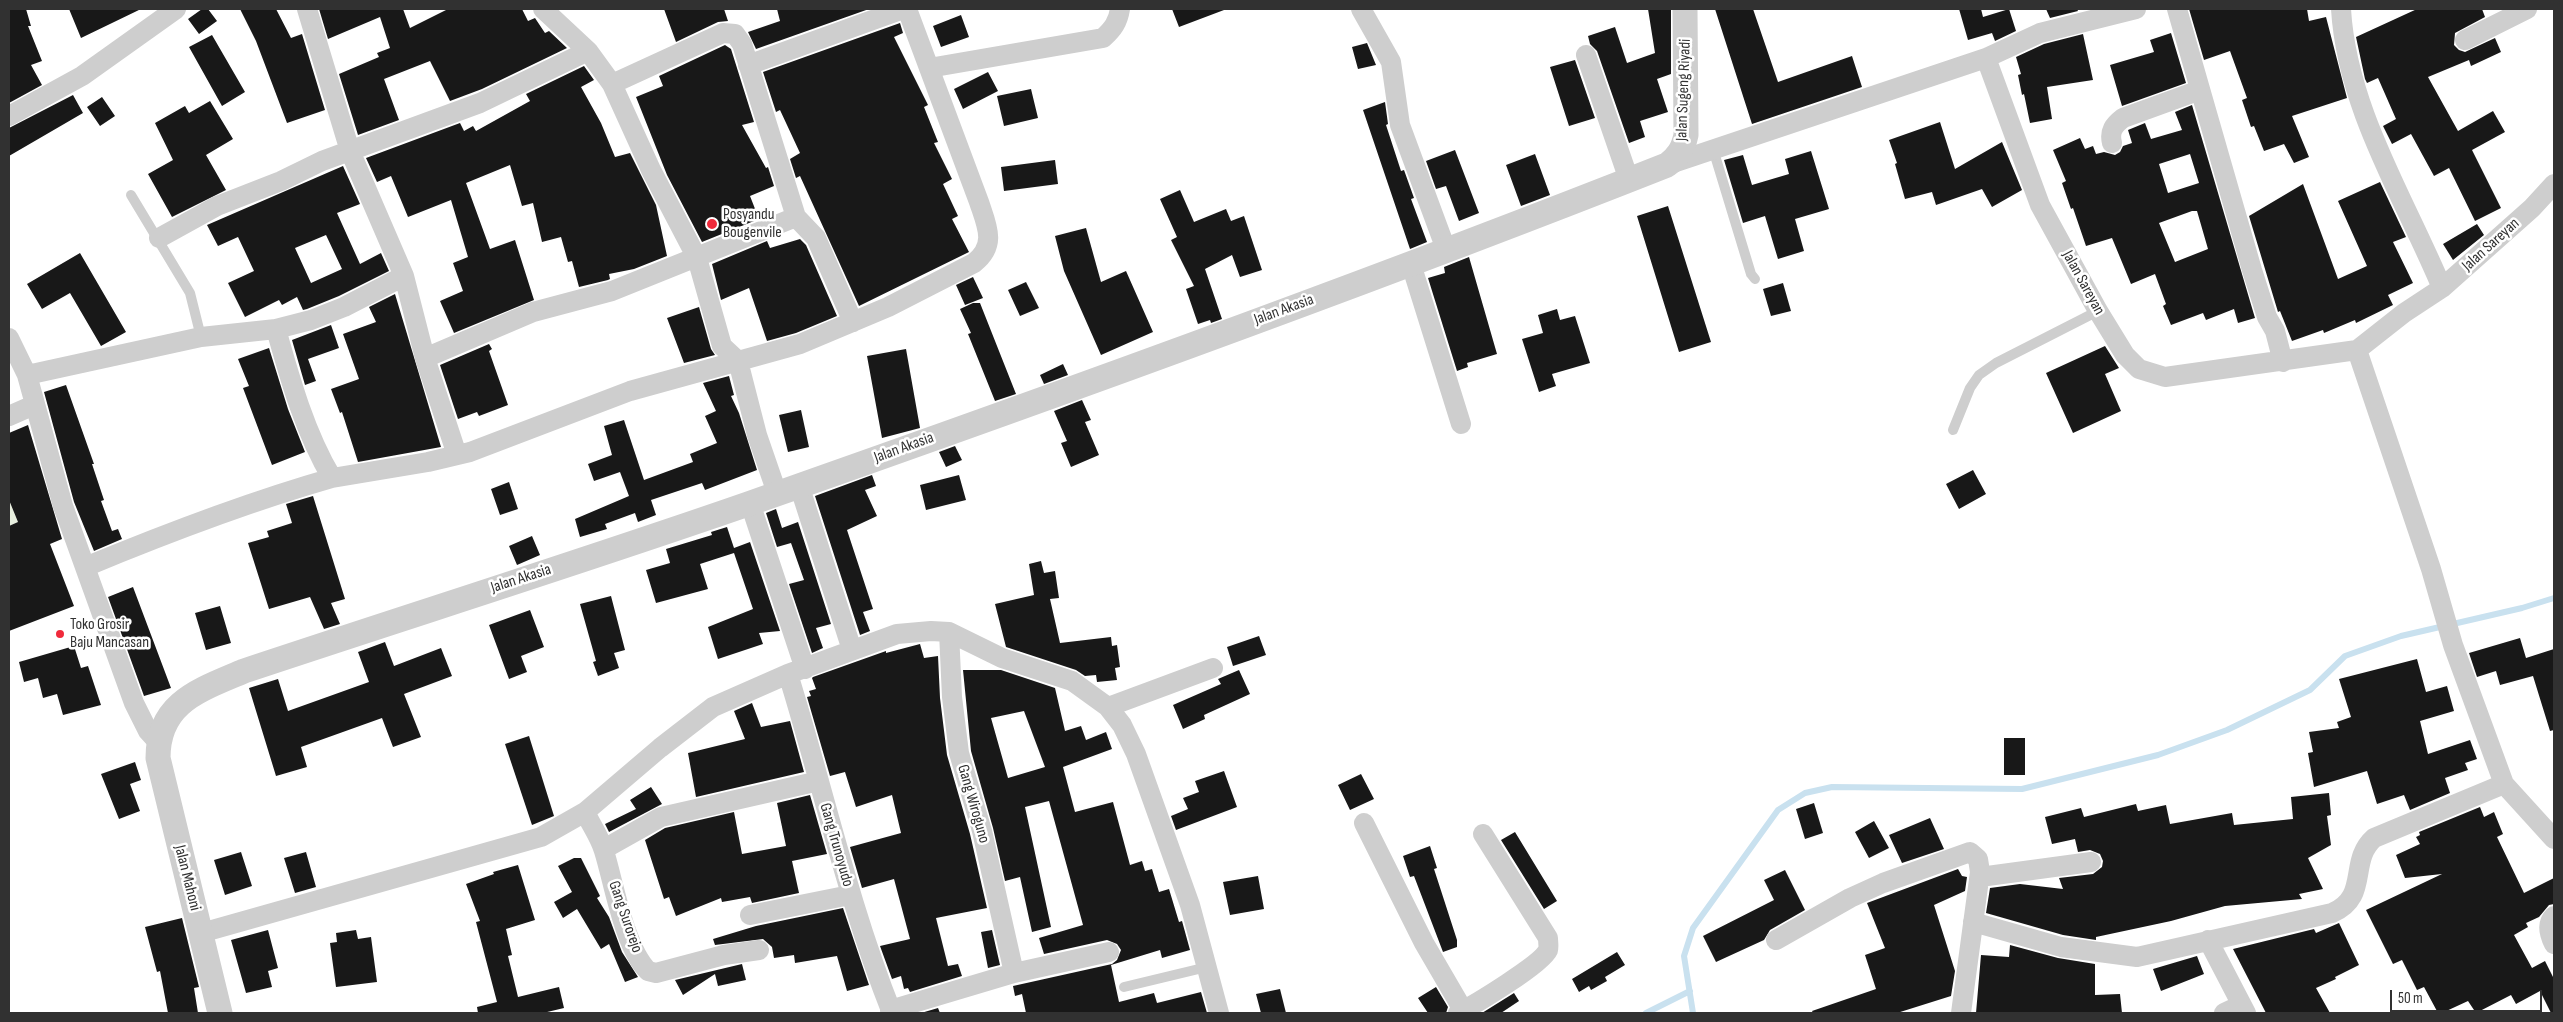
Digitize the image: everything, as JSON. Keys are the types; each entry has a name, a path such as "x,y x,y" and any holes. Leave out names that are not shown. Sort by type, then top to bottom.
{"street":[{"path":"9,116 82,76 176,9"},
{"path":"306,9 350,152 404,276 425,358 457,455"},
{"path":"543,9 588,51 612,84 651,170 697,258 722,346 738,361 757,435 788,489 852,650"},
{"path":"748,65 903,9"},
{"path":"85,566 264,498 332,478 457,455 630,390 800,344 888,307 974,263 987,250 990,233 907,9"},
{"path":"930,68 1102,38 1112,30 1118,20 1120,9"},
{"path":"1360,9 1391,62 1400,125 1446,252"},
{"name":"Jalan Sugeng Riyadi","path":"1667,165 1676,158 1683,148 1686,135 1685,9"},
{"path":"1667,165 1986,58 2040,34 2136,9"},
{"path":"2177,9 2252,270 2268,317 2275,331 2283,362"},
{"path":"2341,9 2343,42 2355,87 2379,151 2442,288"},
{"path":"2465,40 2528,9"},
{"path":"612,84 729,32 739,38 796,217 816,238 852,322"},
{"path":"159,238 217,206 281,181 322,161 480,103 588,51"},
{"path":"1586,55 1629,180"},
{"name":"Jalan Sareyan","path":"1986,58 2040,205 2098,311 2125,355 2139,369 2164,377 2283,362 2357,350 2404,313 2442,288 2532,208 2554,184"},
{"path":"2112,143 2110,134 2115,125 2123,118 2200,90"},
{"name":"Jalan Akasia","path":"158,742 164,721 180,704 195,692 244,671 750,503 1446,252 1667,165"},
{"path":"425,358 533,312 612,290 697,258 796,217"},
{"path":"1411,264 1461,424"},
{"path":"27,375 200,337 276,329 311,320 344,307 404,276"},
{"path":"276,329 291,384 312,436 332,478"},
{"path":"9,338 27,375 63,506 138,712 148,731 158,742"},
{"path":"2357,350 2431,569 2453,645 2504,784 2551,832"},
{"path":"9,416 34,405"},
{"name":"Gang Trunoyudo","path":"750,503 797,672 819,781 850,895 891,1012"},
{"path":"201,933 534,839 585,812 660,748 713,707 852,650 897,634 932,630 949,632 1002,658 1072,681 1108,707 1122,725 1136,754 1190,906 1219,1013"},
{"name":"Gang Wiroguno","path":"949,632 952,697 959,752 982,831 1014,973"},
{"path":"1108,707 1213,668"},
{"name":"Jalan Mahoni","path":"158,742 158,758 164,789 220,1013"},
{"path":"604,848 661,817 819,781"},
{"path":"1973,922 2061,947 2136,957 2342,909 2351,900 2357,883 2364,847 2374,838 2504,784"},
{"name":"Gang Surorejo","path":"585,812 604,848 615,894 632,944 648,971 656,973 724,955 758,950"},
{"path":"1364,822 1460,1012 1542,957 1548,949 1548,938 1483,834"},
{"path":"1776,940 1867,890 1967,852 1978,858 1980,877 1961,1013"},
{"path":"1980,877 2091,862"},
{"path":"750,915 850,895"},
{"path":"2554,916 2549,926 2550,936 2554,944"},
{"path":"2208,940 2237,1010"},
{"path":"891,1012 1014,973 1109,952"}],"lane":[{"path":"1713,149 1751,274 1755,279"},
{"path":"132,195 190,293 200,337"},
{"path":"1952,430 1970,388 1980,375 1996,363 2098,311"},
{"path":"1124,987 1207,967"}],"green space":[{"path":"9,500 18,522 9,526"}],"building":[{"path":"9,9 26,9 31,26 28,26 42,61 31,65 42,85 9,103"},
{"path":"69,9 141,9 81,38"},
{"path":"202,9 208,9 217,21 199,34 188,19"},
{"path":"240,9 276,9 291,38 302,34 325,110 287,123 256,41"},
{"path":"319,9 403,9 410,28 448,9 522,9 528,21 535,18 545,33 549,31 567,48 482,89 450,101 430,61 384,79 399,120 358,135 339,74 379,57 377,53 390,48 380,17 328,39"},
{"path":"664,9 724,9 728,21 718,22 676,42"},
{"path":"777,9 869,9 756,49 748,32 780,21"},
{"path":"1172,9 1224,9 1224,10 1179,27"},
{"path":"1648,9 1671,9 1671,74 1657,79 1668,112 1640,121 1645,137 1629,143 1597,51 1590,44 1588,36 1615,27 1627,63 1655,53"},
{"path":"1715,9 1753,9 1778,82 1852,56 1862,87 1752,124"},
{"path":"1959,9 1981,9 1983,17 2009,9 2016,31 1995,41 1992,33 1968,40"},
{"path":"2046,9 2077,9 2078,11 2050,18"},
{"path":"2189,9 2307,9 2309,21 2326,17 2347,98 2292,116 2309,157 2294,163 2284,144 2264,151 2254,126 2251,127 2242,100 2247,98 2230,51 2204,60"},
{"path":"2417,9 2482,9 2485,17 2455,33 2454,45 2459,50 2465,52 2495,38 2501,52 2471,66 2469,60 2428,77 2458,131 2493,111 2505,132 2472,150 2501,208 2475,221 2449,168 2434,176 2411,134 2392,144 2383,126 2396,119 2378,78 2367,83 2365,79 2356,37"},
{"path":"961,15 969,37 941,47 933,26"},
{"path":"900,23 903,33 894,37 928,105 924,107 938,142 934,143 952,179 943,184 958,216 952,219 969,252 859,306 800,176 796,178 790,159 800,153 780,110 776,112 763,72"},
{"path":"2171,33 2186,83 2122,106 2110,65 2154,52 2150,40"},
{"path":"2083,34 2093,80 2047,87 2052,119 2030,123 2024,94 2022,95 2018,75 2021,74 2016,57 2044,44"},
{"path":"212,35 245,92 222,106 189,47"},
{"path":"1367,43 1376,65 1358,69 1352,47"},
{"path":"725,45 731,49 754,122 742,125 766,168 768,167 774,186 750,196 759,219 702,242 667,175 636,97 663,86 659,76"},
{"path":"1575,60 1595,118 1569,126 1550,67"},
{"path":"584,66 594,80 581,87 601,123 615,157 630,153 656,205 667,256 634,269 609,274 610,279 608,280 579,287 572,261 568,262 561,237 542,242 533,203 522,206 510,165 466,183 490,249 515,240 534,300 454,333 440,301 463,291 453,263 468,257 451,200 408,217 391,176 377,182 366,158 460,123 464,131 473,126 476,131 530,101 526,94"},
{"path":"988,72 998,91 963,109 954,89"},
{"path":"1031,89 1038,118 1004,126 997,96"},
{"path":"73,95 83,113 9,156 9,128"},
{"path":"102,97 115,116 100,126 87,107"},
{"path":"210,101 233,139 206,155 226,190 172,217 148,174 173,160 155,123 185,106 189,113"},
{"path":"1385,102 1388,124 1386,125 1401,171 1404,170 1414,198 1411,199 1427,242 1410,249 1363,110"},
{"path":"2192,105 2255,318 2238,323 2234,309 2206,320 2203,313 2171,325 2163,306 2166,304 2155,274 2131,284 2112,238 2086,246 2073,208 2071,209 2062,183 2066,181 2053,150 2080,138 2085,149 2093,146 2096,154 2104,152 2115,155 2120,152 2123,146 2132,143 2128,130 2145,123 2151,139 2182,130 2175,112","holes":["2190,154 2199,183 2168,193 2159,164","2192,211 2197,211 2208,249 2175,262 2159,223"]},
{"path":"1940,122 1955,169 2002,142 2022,190 1992,207 1982,189 1936,205 1932,192 1905,199 1895,164 1897,163 1889,140"},
{"path":"1455,150 1479,213 1459,221 1446,186 1436,189 1426,161"},
{"path":"1811,151 1829,209 1795,219 1804,251 1778,259 1765,216 1743,223 1724,160 1743,155 1752,185 1789,174 1785,159"},
{"path":"1535,154 1550,195 1521,206 1506,165"},
{"path":"1055,160 1058,184 1004,191 1001,167"},
{"path":"343,166 360,204 337,213 360,264 381,253 389,271 339,296 307,309 303,310 297,297 282,305 279,300 245,317 228,283 254,271 238,237 218,246 207,225","holes":["326,235 342,269 311,283 295,248"]},
{"path":"2380,182 2406,237 2393,242 2413,283 2388,295 2393,305 2356,323 2355,320 2324,333 2323,330 2292,341 2280,311 2278,312 2249,216 2303,184 2338,279 2367,266 2338,201"},
{"path":"1180,190 1194,222 1226,209 1231,221 1244,216 1262,270 1240,277 1232,255 1205,269 1222,319 1211,323 1210,320 1198,324 1186,289 1194,286 1171,240 1177,237 1160,199"},
{"path":"1668,206 1711,342 1679,352 1637,216"},
{"path":"2477,224 2484,235 2453,260 2443,244"},
{"path":"1086,228 1101,282 1126,271 1153,332 1101,355 1064,271 1055,236"},
{"path":"800,239 806,245 837,316 796,333 767,341 749,288 721,300 712,264 767,241 770,248"},
{"path":"80,253 126,332 101,346 70,293 42,309 27,284"},
{"path":"1469,257 1497,354 1467,363 1468,367 1457,371 1428,278 1445,273 1444,267"},
{"path":"973,277 983,298 965,305 956,285"},
{"path":"1026,282 1039,308 1020,316 1008,290"},
{"path":"1783,283 1791,311 1771,316 1763,289"},
{"path":"395,294 441,447 358,462 342,412 340,413 331,389 359,379 343,334 376,322 369,307"},
{"path":"973,303 980,303 1016,394 995,401 968,334 971,333 960,309"},
{"path":"699,307 711,349 715,355 684,363 667,318"},
{"path":"1557,309 1560,320 1575,316 1590,363 1552,374 1556,386 1539,392 1522,339 1543,333 1538,315"},
{"path":"331,325 339,348 308,359 316,381 305,385 292,340"},
{"path":"489,344 492,349 489,351 508,405 479,416 477,412 458,419 440,365"},
{"path":"2105,346 2119,368 2105,374 2121,411 2073,433 2046,373"},
{"path":"269,348 288,409 305,452 272,465 243,388 249,386 238,359"},
{"path":"906,349 920,428 882,438 867,356"},
{"path":"1063,364 1068,375 1044,384 1040,375"},
{"path":"729,376 734,395 731,396 739,413 757,470 705,490 702,483 651,500 656,515 638,522 635,513 605,524 607,529 580,537 575,519 629,496 620,472 594,481 588,464 612,455 604,426 624,420 644,480 693,462 690,454 717,443 705,416 716,411 703,383"},
{"path":"66,385 94,464 92,464 104,500 101,501 112,531 118,529 122,539 94,551 74,502 44,392"},
{"path":"1082,400 1091,420 1085,422 1099,455 1071,467 1061,443 1067,441 1054,411"},
{"path":"801,410 809,447 788,452 779,415"},
{"path":"28,425 62,539 50,544 74,606 9,631 9,526 18,522 9,500 9,433"},
{"path":"955,446 962,460 946,467 939,452"},
{"path":"1973,470 1986,494 1959,509 1946,484"},
{"path":"872,475 876,486 865,490 877,516 847,530 873,609 863,612 870,631 860,635 815,496"},
{"path":"959,475 966,500 926,510 920,485"},
{"path":"509,482 518,509 500,515 491,489"},
{"path":"313,496 345,599 331,603 340,624 324,629 310,597 269,609 248,543 269,537 267,531 292,523 286,504"},
{"path":"776,509 782,528 798,522 831,624 816,628 823,648 812,653 789,584 804,580 791,543 777,547 766,513"},
{"path":"727,527 734,548 750,542 780,631 759,633 763,644 718,659 708,627 753,609 734,553 700,564 708,589 656,603 646,570 670,563 666,549 712,535 711,532"},
{"path":"532,536 540,555 517,565 509,546"},
{"path":"1041,561 1044,573 1055,571 1059,598 1050,599 1060,643 1111,637 1112,646 1117,645 1120,667 1115,668 1117,680 1097,682 1096,675 1085,676 1076,670 1006,647 995,604 1034,595 1029,564"},
{"path":"133,587 171,688 144,696 108,597"},
{"path":"611,596 625,650 614,653 619,668 598,676 593,662 596,661 580,604"},
{"path":"220,606 231,643 206,650 195,613"},
{"path":"530,610 544,647 521,656 527,672 509,679 489,625"},
{"path":"1259,636 1266,655 1233,666 1227,647"},
{"path":"2520,638 2526,658 2554,649 2554,730 2550,731 2533,676 2500,685 2496,671 2477,677 2469,653"},
{"path":"385,642 394,666 441,648 452,676 404,694 421,737 393,747 382,718 301,747 307,767 276,776 249,688 278,679 288,711 369,682 358,652"},
{"path":"920,644 924,658 938,656 940,698 947,755 970,834 987,908 936,918 948,966 958,964 962,976 910,992 908,988 904,989 901,976 892,979 880,946 910,939 894,879 862,888 850,847 901,833 892,795 856,807 845,772 830,776 807,697 811,696 809,691 816,689 813,677 886,651 886,653"},
{"path":"74,646 81,668 88,666 101,705 63,715 57,694 43,698 38,678 24,682 19,662"},
{"path":"2417,659 2426,692 2447,686 2454,711 2420,721 2428,754 2470,740 2477,759 2465,763 2468,770 2445,778 2450,793 2410,810 2404,795 2377,804 2367,771 2314,787 2308,753 2313,752 2309,732 2339,728 2337,722 2351,717 2339,679"},
{"path":"963,670 1001,670 1055,688 1065,731 1081,726 1086,740 1106,732 1112,749 1063,767 1075,812 1113,802 1130,865 1142,861 1145,871 1152,869 1159,892 1169,889 1179,922 1182,921 1190,950 1162,958 1160,950 1111,965 1119,1002 1154,993 1157,1003 1201,992 1207,1013 1026,1013 1022,994 1015,996 1013,986 1112,964 1117,960 1121,950 1117,944 1107,940 1044,954 1039,938 1083,925 1049,801 1025,807 1051,927 1032,932 1020,877 1005,881 993,828 971,751","holes":["1024,711 1045,767 1008,778 991,718"]},
{"path":"1239,670 1250,694 1204,715 1205,719 1183,729 1173,705 1221,684 1218,679"},
{"path":"752,703 761,727 790,721 804,772 696,797 688,753 745,739 734,711"},
{"path":"529,736 554,816 532,825 505,744"},
{"path":"2004,738 2025,738 2025,775 2004,775"},
{"path":"135,762 141,780 130,784 140,811 119,819 101,774"},
{"path":"1224,771 1237,807 1176,830 1171,816 1188,809 1183,798 1199,792 1195,781"},
{"path":"1361,774 1374,799 1350,810 1338,785"},
{"path":"651,787 662,804 609,832 605,824 636,809 630,800"},
{"path":"2329,793 2331,815 2327,816 2331,845 2308,858 2323,889 2299,894 2302,899 2225,906 2171,921 2096,937 2096,940 2063,935 1986,913 1990,888 2020,884 2063,889 2059,878 2093,874 2102,867 2103,861 2100,854 2090,850 2078,852 2075,839 2052,844 2045,817 2081,808 2084,817 2136,804 2138,811 2166,805 2170,824 2232,813 2234,825 2293,819 2291,797"},
{"path":"810,795 827,854 792,861 799,893 752,903 750,897 722,902 721,898 676,916 669,897 664,899 645,840 665,828 734,812 742,854 786,846 777,803"},
{"path":"1814,803 1823,833 1805,839 1796,809"},
{"path":"2480,807 2484,817 2494,812 2503,834 2497,837 2524,893 2554,878 2554,904 2549,905 2539,917 2526,923 2528,927 2514,935 2532,968 2545,961 2554,979 2554,1013 2551,1013 2540,991 2516,1004 2511,995 2476,1013 2468,1001 2438,1013 2424,987 2417,990 2402,960 2393,964 2366,910 2442,874 2405,878 2396,855 2420,844 2416,837 2420,835 2419,832"},
{"path":"1930,818 1944,849 1902,863 1889,835"},
{"path":"1874,821 1889,848 1869,858 1855,832"},
{"path":"1515,832 1557,901 1544,909 1501,840"},
{"path":"1430,846 1437,868 1434,869 1457,940 1457,947 1443,952 1414,876 1410,877 1403,856"},
{"path":"241,852 252,886 225,895 214,860"},
{"path":"306,852 316,887 295,893 284,858"},
{"path":"574,858 581,858 600,896 597,898 609,917 622,952 638,977 625,982 609,944 601,949 577,909 563,918 554,902 572,892 558,866"},
{"path":"518,865 535,920 506,929 512,955 508,956 518,997 559,987 564,1008 543,1013 478,1013 477,1007 497,1002 476,922 480,921 466,884 494,874 493,872"},
{"path":"1958,869 1962,876 1967,877 1965,891 1934,905 1955,971 1951,996 1897,1013 1813,1013 1812,1011 1876,989 1865,955 1885,948 1867,903"},
{"path":"1785,870 1805,910 1770,930 1764,940 1716,962 1703,936 1774,900 1764,880"},
{"path":"1258,876 1264,909 1230,915 1223,882"},
{"path":"843,908 869,985 847,991 837,956 795,963 794,955 774,958 772,947 763,939 715,945 713,939 756,926"},
{"path":"182,918 199,987 194,988 198,1013 168,1013 160,971 157,972 145,927"},
{"path":"2339,923 2359,965 2316,988 2330,1013 2266,1013 2233,949 2314,929 2316,933"},
{"path":"268,930 278,968 268,971 272,987 246,993 231,940"},
{"path":"356,930 358,939 371,937 377,982 336,987 330,943 337,942 336,933"},
{"path":"992,930 1000,965 988,968 981,932"},
{"path":"2010,945 2058,958 2095,964 2095,995 2120,994 2122,1013 1976,1013 1981,955 2009,957"},
{"path":"1617,952 1625,965 1605,977 1607,981 1591,990 1589,986 1579,992 1572,979"},
{"path":"2197,956 2204,974 2161,991 2153,969"},
{"path":"742,964 746,980 718,986 715,974 683,995 675,980"},
{"path":"1436,987 1448,1007 1446,1013 1428,1013 1418,998"},
{"path":"1280,989 1286,1013 1261,1013 1256,994"},
{"path":"1514,993 1519,1001 1501,1013 1482,1013"},
{"path":"938,1008 940,1013 921,1013"}],"waterway":[{"path":"1693,1013 1684,956 1693,928 1778,810 1805,793 1832,787 2022,789 2158,755 2227,730 2310,690 2345,656 2401,636 2522,608 2554,598"},
{"path":"1646,1013 1690,991"}],"place":[{"name":"Posyandu Bougenvile","path":"712,224"},
{"name":"Toko Grosir Baju Mancasan","path":"60,634"}]}
